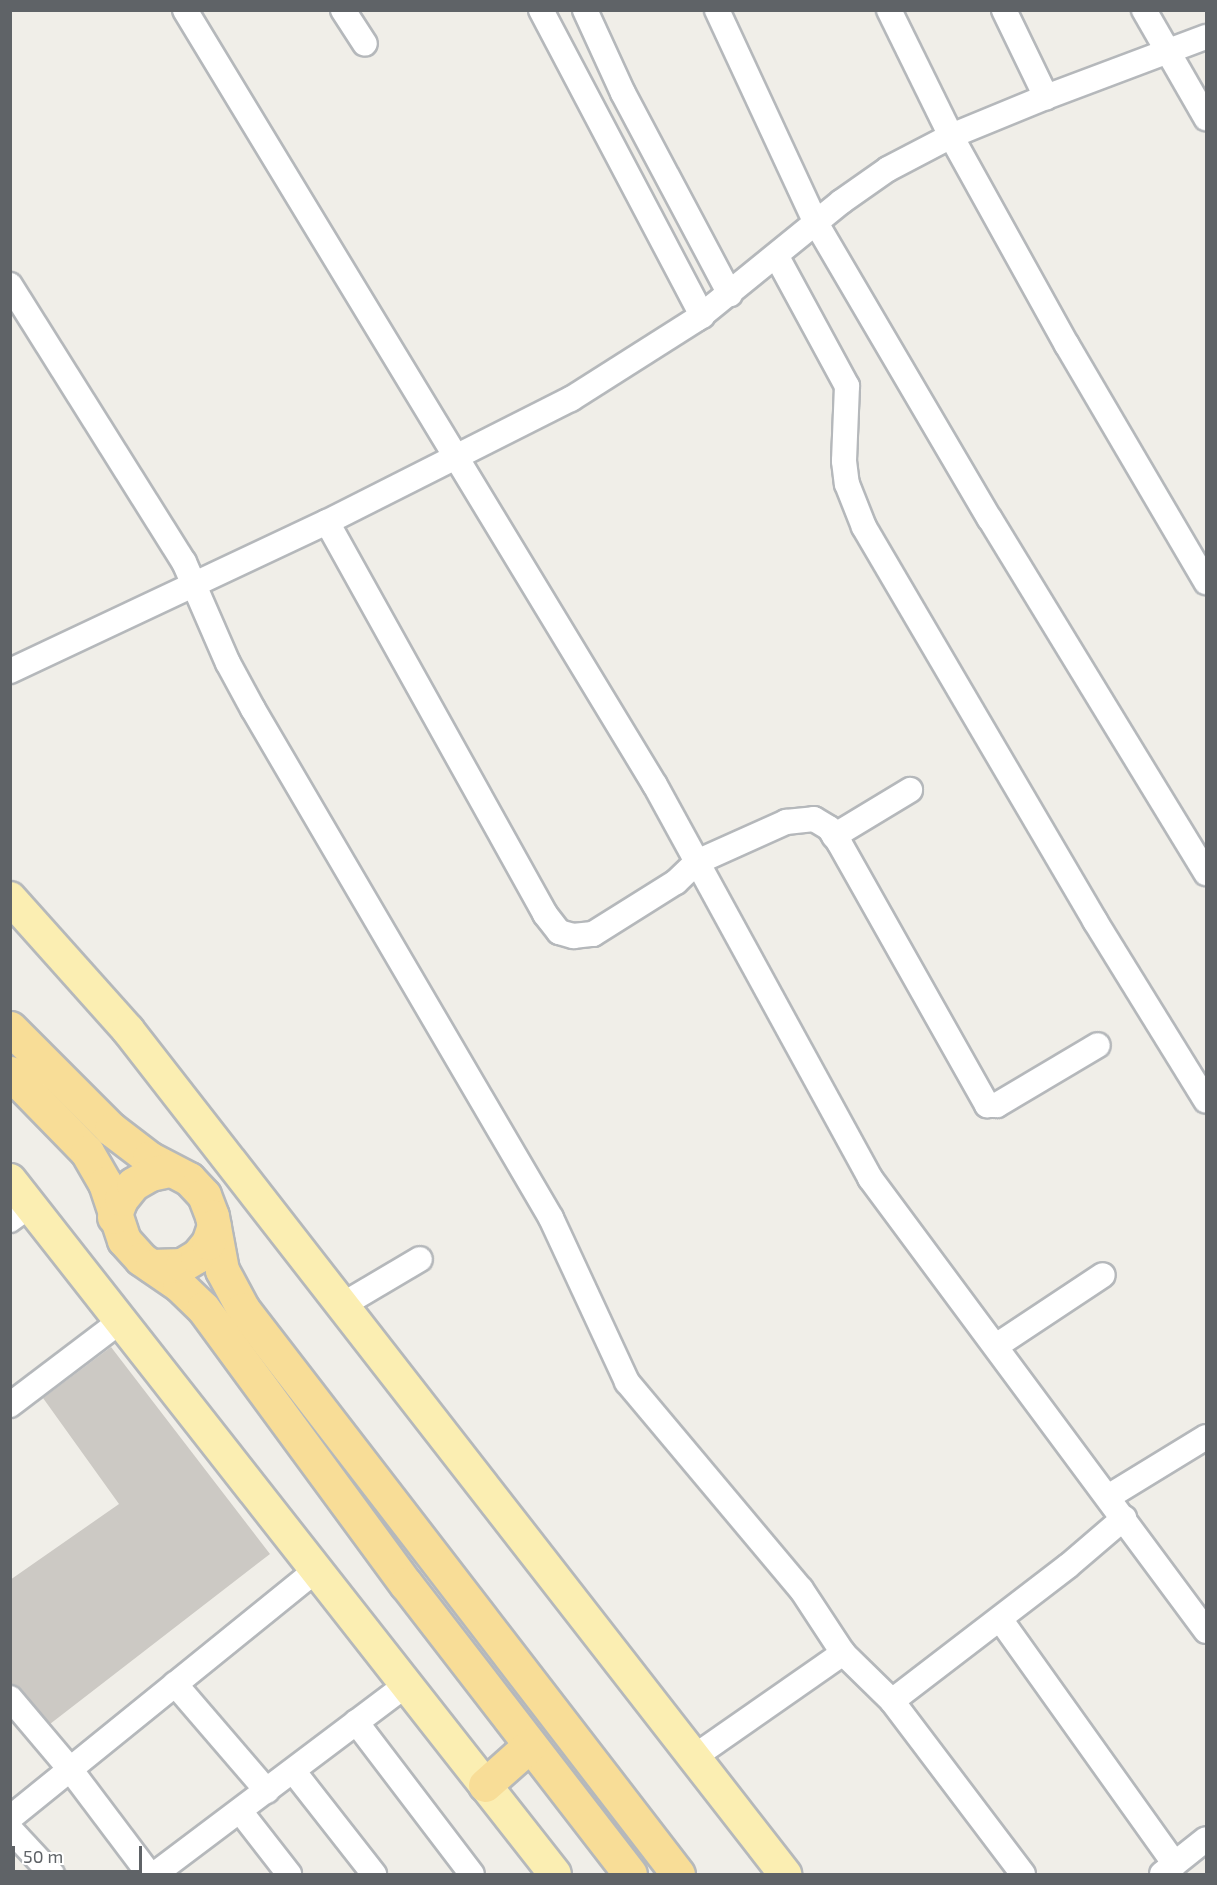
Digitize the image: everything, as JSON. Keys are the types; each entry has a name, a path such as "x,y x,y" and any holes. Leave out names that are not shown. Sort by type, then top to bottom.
{"highway":[{"path":"10,1028 111,1129 169,1170 189,1179 204,1195 222,1270 243,1309 678,1875"},
{"path":"10,1073 87,1152 105,1183 114,1217 124,1240 203,1308 630,1875"},
{"path":"114,1217 121,1199 133,1184 150,1174 169,1170"},
{"path":"152,1266 182,1265 197,1256 208,1243 213,1226"},
{"path":"485,1785 530,1745"}],"main road":[{"path":"10,898 128,1030 344,1304 785,1875"},
{"path":"10,1180 21,1213 122,1320 555,1875"}],"street":[{"path":"185,10 654,785 870,1178 1206,1631"},
{"path":"343,10 365,44"},
{"path":"541,10 702,316"},
{"path":"585,10 623,93 729,294"},
{"path":"717,10 816,223 990,519 1206,873"},
{"path":"889,10 951,136 1066,345 1206,582"},
{"path":"1004,10 1046,97"},
{"path":"1144,10 1206,118"},
{"path":"10,671 327,522 571,399 702,316 816,223 888,169 951,136 1046,97 1168,54 1206,37"},
{"path":"777,257 847,386 844,461 847,484 864,527 1095,921 1206,1101"},
{"path":"10,285 195,584 228,663 253,709 551,1218 627,1382 801,1589 843,1653 892,1701 1023,1875"},
{"path":"327,522 545,914 559,932 585,936 607,927 676,882 697,862 795,820 822,822 834,836 987,1105 997,1105 1098,1045"},
{"path":"834,836 910,790"},
{"path":"344,1304 420,1259"},
{"path":"996,1346 1103,1275"},
{"path":"10,1405 122,1320"},
{"path":"1108,1497 1206,1437"},
{"path":"892,1701 1000,1619 1124,1518"},
{"path":"10,1818 317,1569"},
{"path":"1000,1619 1168,1869 1206,1839"},
{"path":"694,1757 843,1653"},
{"path":"175,1684 267,1791"},
{"path":"155,1875 294,1772 407,1684"},
{"path":"10,1698 70,1769 149,1875"},
{"path":"356,1722 472,1875"},
{"path":"294,1772 374,1875"},
{"path":"240,1811 289,1875"},
{"path":"10,1828 52,1875"}],"building":[{"path":"111,1347 270,1554 50,1724 21,1689 10,1684 10,1580 119,1504 43,1398"}]}
